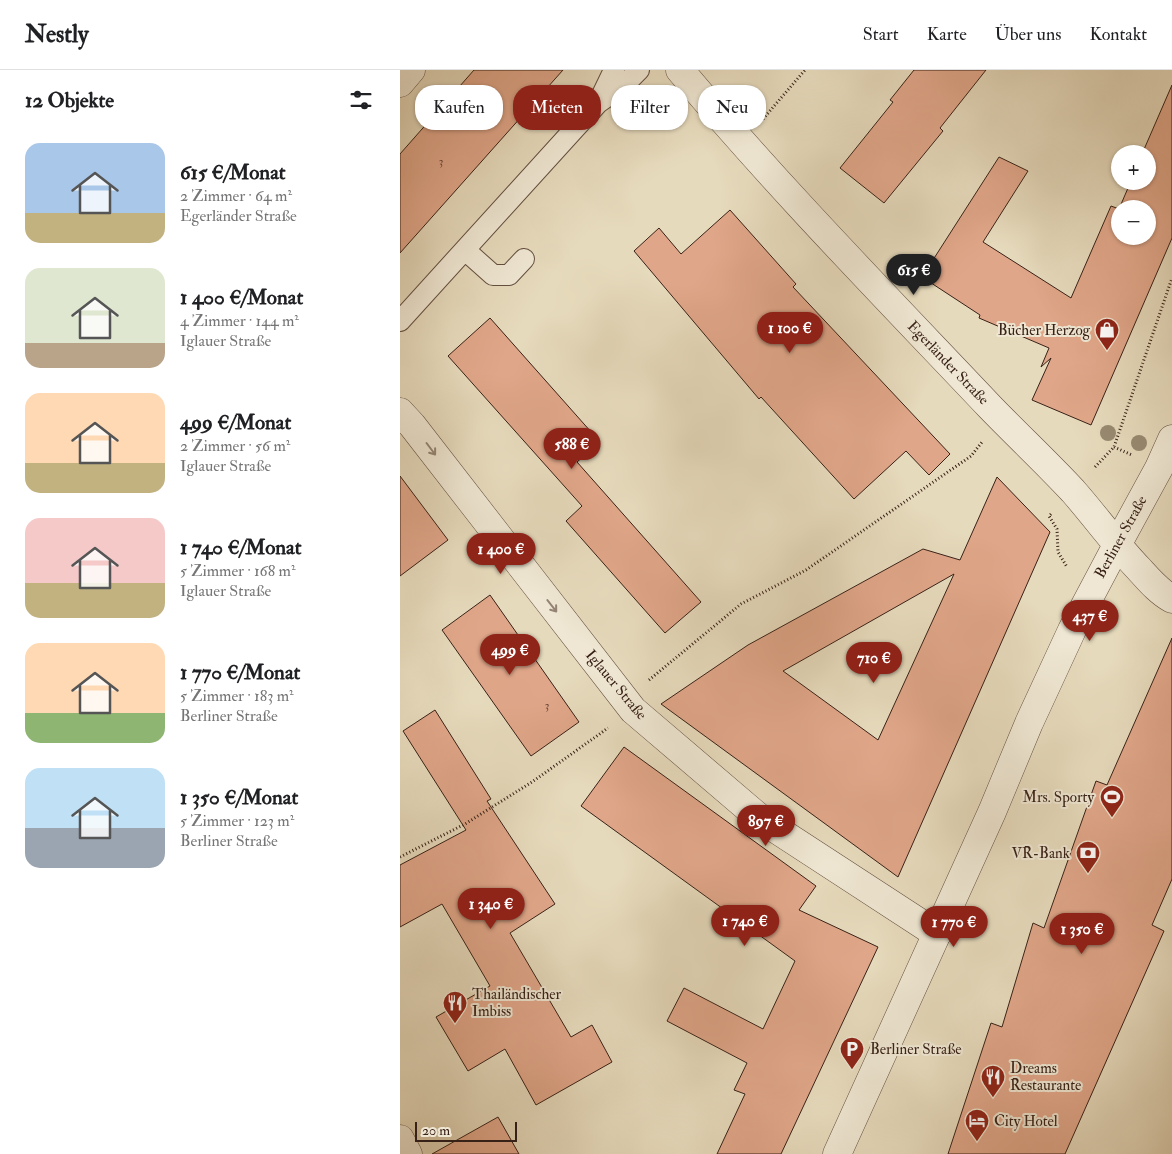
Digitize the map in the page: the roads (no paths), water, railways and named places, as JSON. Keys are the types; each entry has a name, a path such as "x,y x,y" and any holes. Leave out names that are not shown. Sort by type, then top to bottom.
{"street":[{"path":"400,83 411,70"},
{"name":"Egerländer Straße","path":"680,70 742,143 898,310 1072,491 1117,545 1157,588 1172,599"},
{"name":"Iglauer Straße","path":"400,412 629,705 762,820 937,934"},
{"name":"Berliner Straße","path":"837,1154 992,812 1032,714 1072,630 1159,468 1172,439"}],"lane":[{"path":"601,97 614,70"},
{"path":"601,101 625,84 639,70"},
{"path":"400,321 574,130"},
{"path":"465,250 493,275 509,275 524,259"}],"place":[{"name":"Bücher Herzog","path":"1107,351"},
{"name":"Mrs. Sporty","path":"1112,818"},
{"name":"VR-Bank","path":"1088,874"},
{"name":"Thailändischer Imbiss","path":"455,1024"},
{"name":"Berliner Straße","path":"852,1070"},
{"name":"Dreams Restaurante","path":"993,1098"},
{"name":"City Hotel","path":"977,1142"}]}
